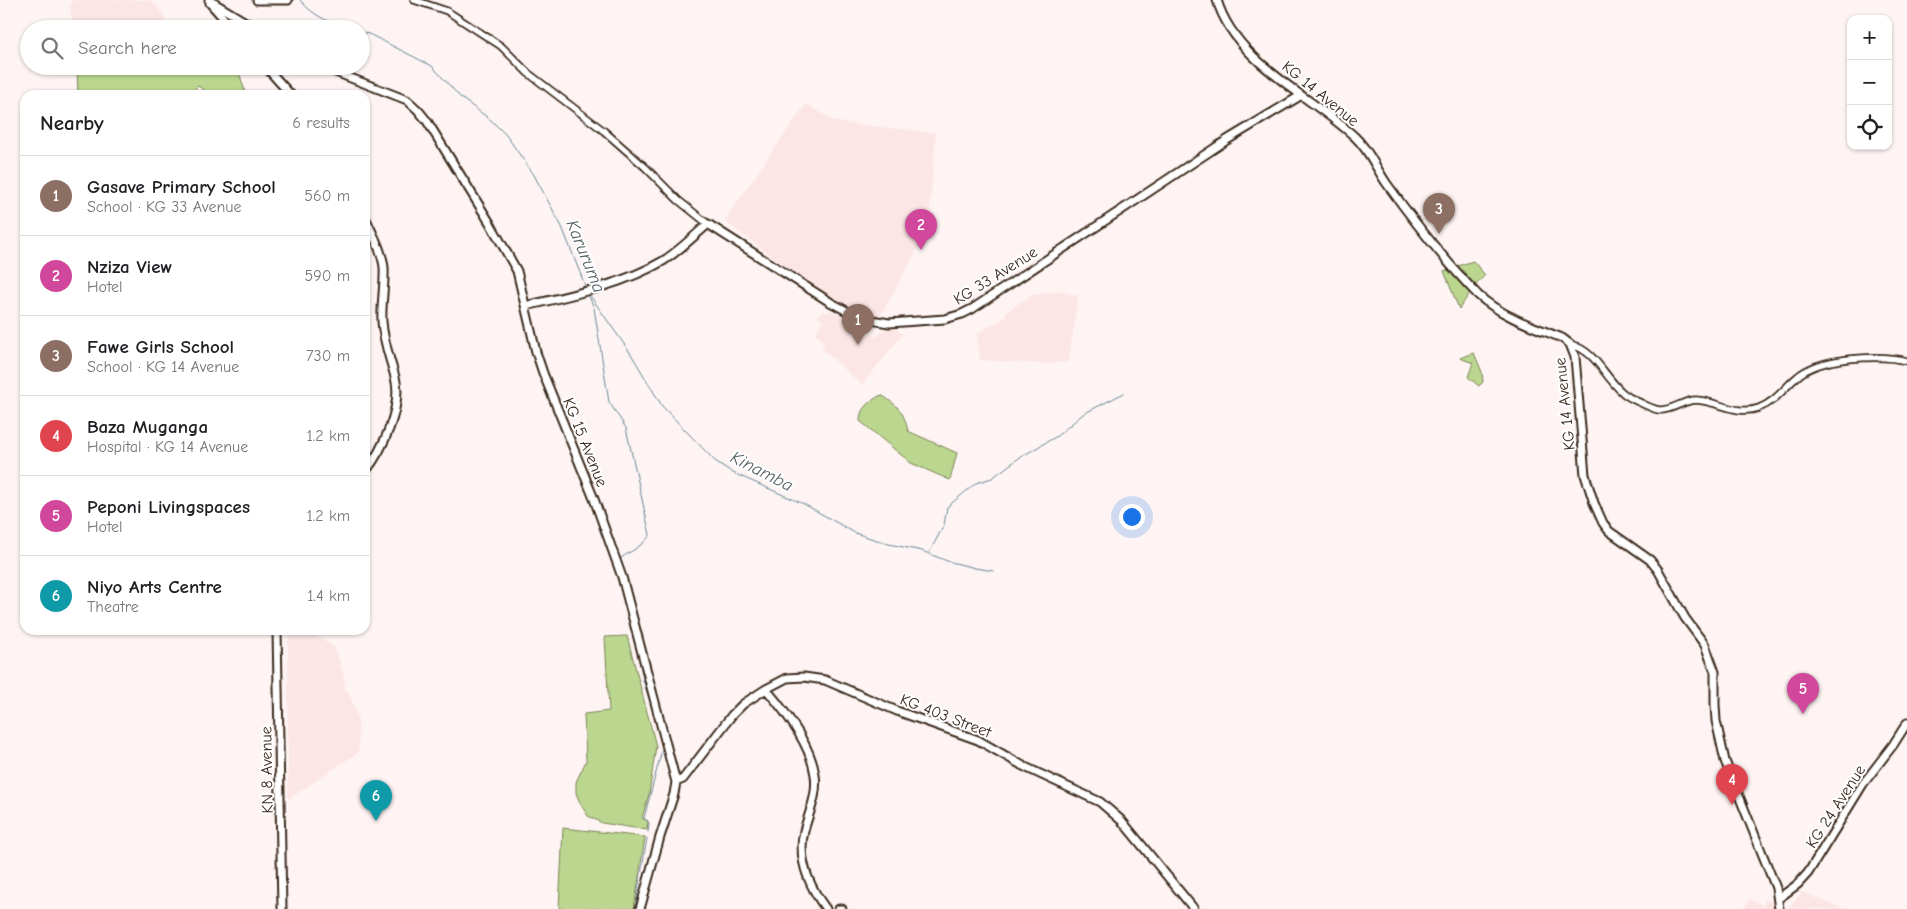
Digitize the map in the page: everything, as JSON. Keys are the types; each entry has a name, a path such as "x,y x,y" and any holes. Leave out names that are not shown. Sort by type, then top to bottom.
{"main road":[{"path":"208,0 243,20"},
{"path":"208,0 226,20"},
{"path":"257,0 288,0"},
{"name":"KG 14 Avenue","path":"1218,0 1226,23 1241,45 1300,96 1356,138 1424,234 1483,300 1502,311 1562,338 1570,344 1576,362 1585,475 1594,503 1603,523 1609,531 1650,560 1658,570 1685,618 1705,646 1715,672 1716,713 1725,761 1779,898 1779,909"},
{"path":"222,16 233,14"},
{"path":"233,14 233,20"},
{"path":"273,75 287,90"},
{"name":"KG 15 Avenue","path":"339,75 394,94 407,100 418,110 431,128 517,271 536,352 543,373 594,499 622,577 676,782 640,909"},
{"name":"KG 33 Avenue","path":"708,224 830,302 860,318 889,323 945,319 972,309 1227,140 1300,96"},
{"path":"526,306 605,285 643,271 676,252 708,224"},
{"path":"370,229 384,266 382,302 384,334 390,364 395,377 397,395 396,407 387,432 370,466"},
{"name":"KN 8 Avenue","path":"277,635 282,909"},
{"name":"KG 403 Street","path":"676,782 683,779 737,709 766,689 791,677 825,680 897,711 990,745 1025,767 1100,802 1128,827 1194,909"},
{"path":"766,689 793,726 814,767 815,794 804,831 802,850 808,879 814,892 827,908"},
{"name":"KG 24 Avenue","path":"1779,898 1802,881 1808,873 1863,784 1893,745 1907,723"}],"street":[{"path":"414,0 447,11 501,46 528,73 604,131 645,167 678,200 708,224"},
{"path":"1570,344 1581,347 1593,357 1611,382 1624,394 1650,407 1661,410 1696,400 1732,410 1754,410 1776,398 1798,376 1818,366 1863,358 1888,358 1907,361"}],"shaded area":[{"path":"72,0 151,0 166,20 72,20 70,6"},
{"path":"806,104 836,122 936,133 928,231 872,330 724,221"},
{"path":"1060,290 1078,296 1069,362 1041,364 980,360 977,333 1004,318 1006,312 1030,296"},
{"path":"830,310 877,337 889,325 903,334 862,385 821,348 825,342 815,334 822,321 818,316 823,311 827,313"},
{"path":"288,635 315,635 335,647 346,683 343,686 350,695 358,720 359,752 288,798"},
{"path":"1802,892 1839,907 1844,909 1787,909"},
{"path":"1750,899 1763,905 1765,900 1776,902 1774,909 1744,909"}],"green space":[{"path":"77,75 240,75 244,90 204,90 198,86 194,90 78,90"},
{"path":"1473,261 1485,275 1473,288 1455,267"},
{"path":"1452,268 1472,290 1459,309 1444,271"},
{"path":"1474,353 1482,372 1483,382 1479,386 1468,377 1473,363 1460,358"},
{"path":"881,395 892,402 899,410 908,431 957,453 950,480 911,463 860,421 863,408"},
{"path":"627,636 656,746 649,794 642,818 648,821 647,830 602,823 588,816 576,793 576,782 586,761 584,714 609,711 605,637"},
{"path":"563,828 645,837 634,909 559,909"}],"waterway":[{"name":"Karuruma","path":"300,0 310,10 327,20"},
{"name":"Karuruma","path":"370,35 432,66 461,98 491,120 506,135 534,175 562,227 586,288"},
{"name":"Karuruma","path":"588,294 594,308 609,402 626,428 650,535 641,545 621,558"},
{"name":"Kinamba","path":"591,297 631,354 662,406 715,461 733,473 804,504 855,533 889,544 922,551 947,561 994,571"},
{"path":"929,553 944,525 947,507 976,483 992,478 1019,458 1057,436 1083,414 1124,393"},
{"path":"637,647 643,680 656,720"},
{"path":"648,832 649,823 644,818 663,746"},
{"path":"635,909 647,838"}],"place":[{"name":"Fawe Girls School","path":"1439,234"},
{"name":"Nziza View","path":"921,250"},
{"name":"Gasave Primary School","path":"858,345"},
{"name":"Peponi Livingspaces","path":"1803,714"},
{"name":"Baza Muganga","path":"1732,805"},
{"name":"Niyo Arts Centre","path":"376,821"}]}
